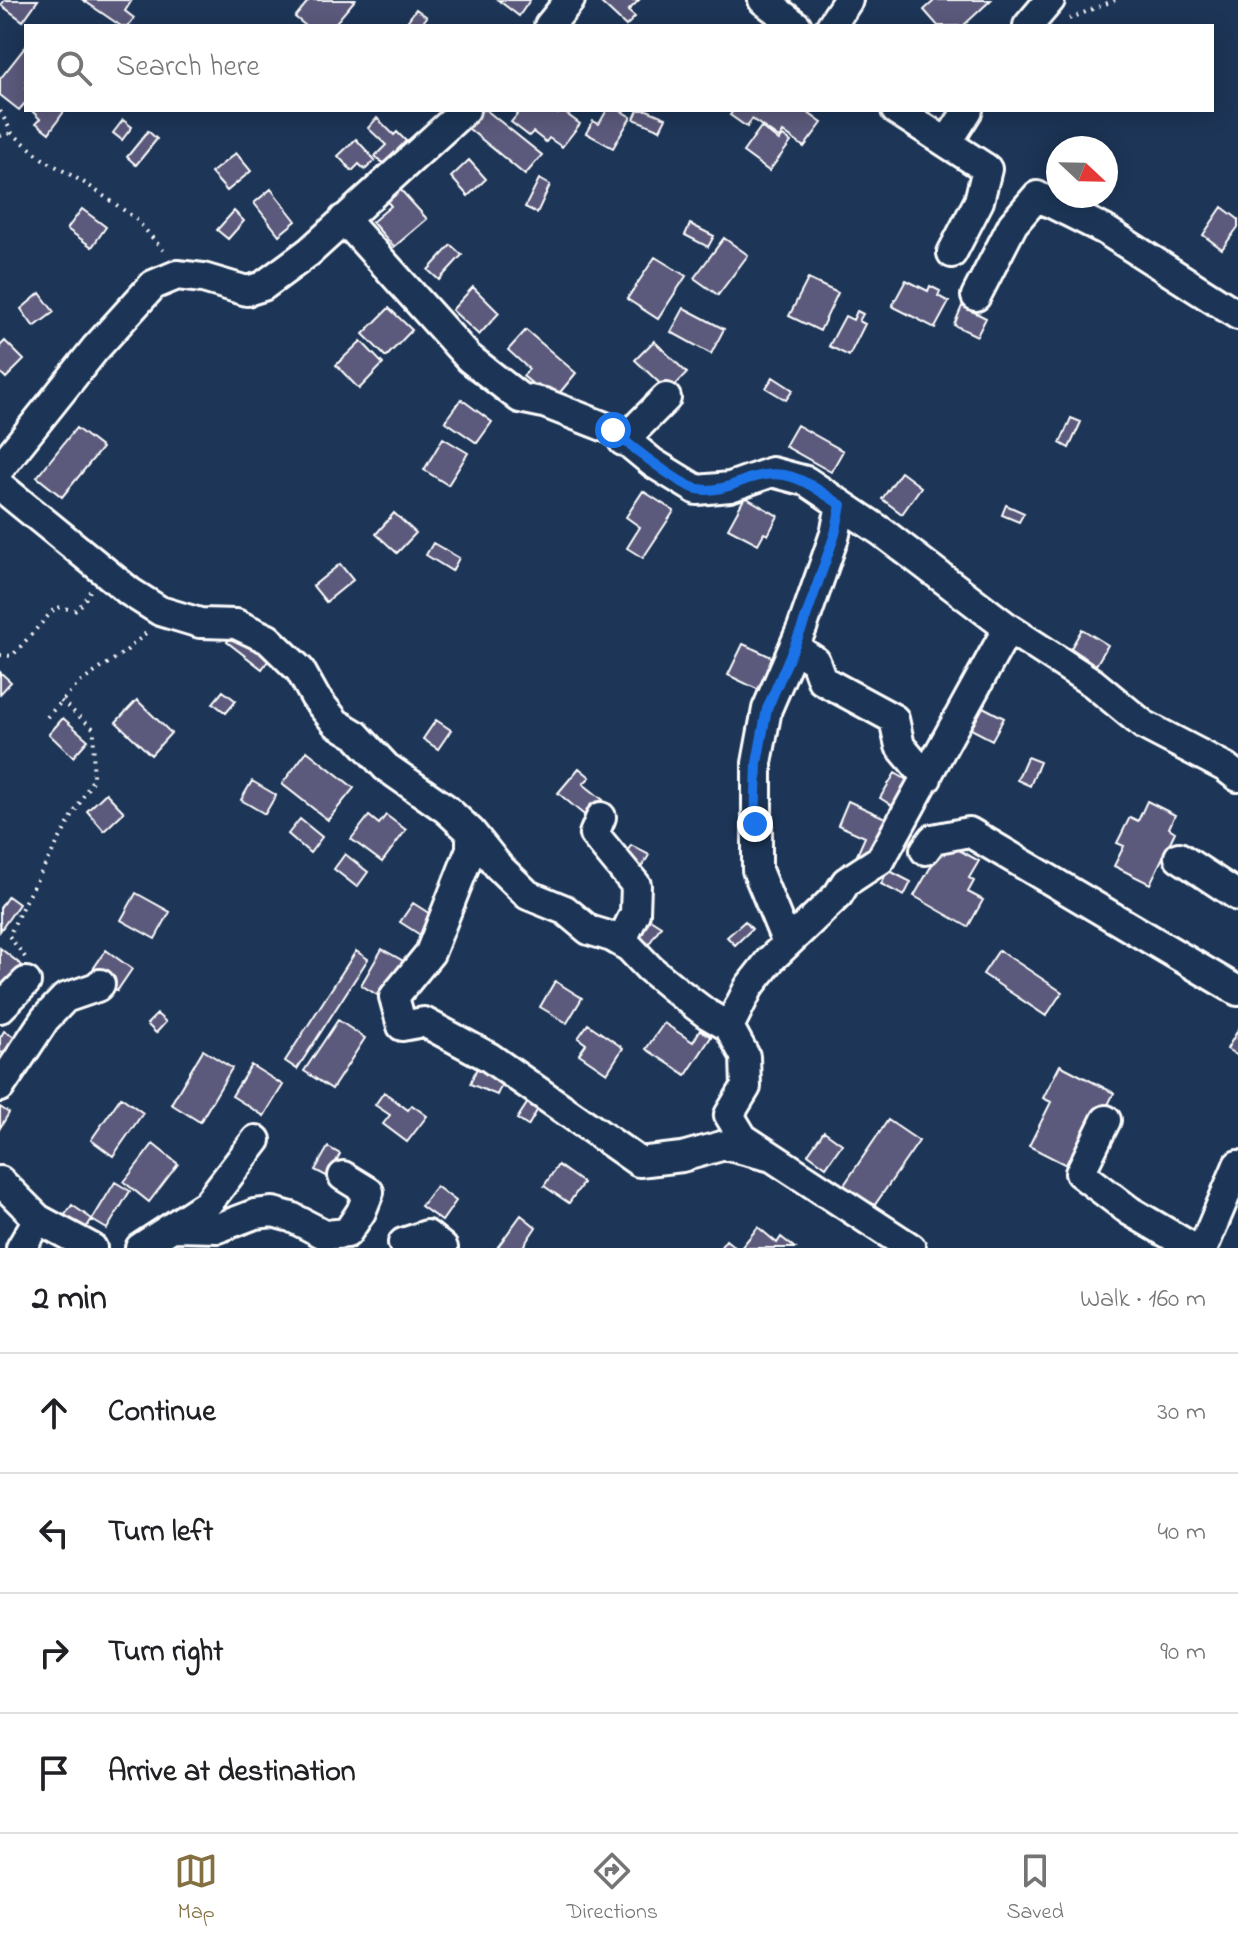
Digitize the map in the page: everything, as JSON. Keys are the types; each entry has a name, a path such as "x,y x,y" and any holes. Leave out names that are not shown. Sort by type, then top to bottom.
{"street":[{"path":"551,24 570,0"},
{"path":"763,0 794,24"},
{"path":"832,24 848,0"},
{"path":"0,468 109,332 153,285 177,275 203,278 247,291 263,286 309,252 463,112"},
{"path":"899,112 987,169 979,201 952,253"},
{"path":"947,143 967,112"},
{"path":"976,296 1013,224 1037,196 1105,230 1238,315"},
{"path":"344,219 469,358 520,398 544,403 613,430 653,463 697,490 730,487 772,472 806,481 882,532 1008,628 1093,683 1144,725 1225,767 1238,777"},
{"path":"623,441 666,398"},
{"path":"0,486 130,592 160,611 200,623 236,624 268,639 300,670 315,697 336,723 356,735 386,767 446,809 528,895 565,910 589,930 621,942 678,992 729,1027 745,1056 746,1087 729,1115 743,1138 911,1248"},
{"path":"787,943 757,870 757,763 767,709 794,647 835,534 841,505"},
{"path":"729,1027 749,987 787,943 838,895 846,882 881,859 1008,628"},
{"path":"794,647 815,661 822,680 894,719 900,746 927,778"},
{"path":"601,817 594,834 636,885 635,913 621,942"},
{"path":"471,832 471,849 430,953 394,997 402,1026 424,1022 489,1057 639,1162 682,1157 725,1145 772,1157"},
{"path":"925,850 933,839 969,832 1238,991"},
{"path":"1179,857 1238,896"},
{"path":"0,1008 26,982"},
{"path":"0,1087 45,1019 65,998 100,984"},
{"path":"1106,1120 1080,1173 1130,1211 1193,1248"},
{"path":"140,1248 207,1204 256,1140"},
{"path":"1203,1248 1238,1165"},
{"path":"174,1227 218,1228 255,1214 273,1212 291,1217 326,1235 347,1233 361,1212 369,1192 343,1176"},
{"path":"0,1181 38,1219 92,1248"},
{"path":"21,1248 38,1219"},
{"path":"403,1243 427,1235 443,1248"}],"path":[{"path":"1039,13 1053,21 1076,18 1115,0"},
{"path":"0,111 12,133 43,159 88,185 135,218 169,257 177,275"},
{"path":"0,136 12,133"},
{"path":"0,655 12,656 56,607 75,610 104,571"},
{"path":"47,717 78,684 126,651 146,632 160,611"},
{"path":"26,982 33,973 9,936 93,779 94,729 61,701"}],"building":[{"path":"5,0 38,0 23,21 1,5"},
{"path":"83,0 132,0 125,11 134,18 130,24 118,24"},
{"path":"309,0 355,0 335,24 304,24 295,17"},
{"path":"498,0 530,0 519,16"},
{"path":"598,0 639,0 628,11 635,17 624,24"},
{"path":"935,0 991,0 965,24 936,24 924,10"},
{"path":"416,9 427,17 422,24 405,24"},
{"path":"24,49 24,104 19,110 0,95 0,79"},
{"path":"33,112 64,112 49,133 36,123 40,119"},
{"path":"480,112 488,112 542,155 525,175 468,128"},
{"path":"519,112 564,112 580,124 562,147 549,138 546,142 533,132 529,136 511,122"},
{"path":"606,112 622,112 631,117 613,148 586,133 593,121 599,124"},
{"path":"637,112 652,112 666,118 660,130 634,119"},
{"path":"732,112 807,112 822,123 804,147 783,132 779,138 752,119 747,127 730,115"},
{"path":"377,118 394,135 397,132 406,141 384,164 375,156 386,145 368,128"},
{"path":"123,120 132,127 122,140 113,133"},
{"path":"761,127 779,141 783,136 791,142 769,171 743,152"},
{"path":"148,131 157,139 136,165 127,157"},
{"path":"356,139 375,160 365,170 359,164 352,171 338,156"},
{"path":"236,153 251,171 227,191 211,173"},
{"path":"469,160 486,179 468,196 451,177"},
{"path":"539,179 550,185 537,213 525,207"},
{"path":"399,188 427,219 394,247 372,222 391,206 386,200"},
{"path":"271,189 296,221 279,235 254,203"},
{"path":"1222,207 1238,219 1238,227 1222,249 1203,235"},
{"path":"82,209 106,227 92,247 67,229"},
{"path":"234,211 244,221 228,239 217,230"},
{"path":"690,224 714,236 708,247 685,235"},
{"path":"724,238 748,255 718,295 694,278"},
{"path":"451,245 462,255 439,280 428,270"},
{"path":"655,257 686,276 658,319 627,299"},
{"path":"808,279 838,293 820,331 789,316"},
{"path":"906,280 928,291 930,286 940,291 938,296 949,302 935,328 892,306"},
{"path":"473,287 499,313 479,335 452,310"},
{"path":"40,293 54,312 34,327 21,309"},
{"path":"962,306 986,318 977,336 954,325"},
{"path":"389,308 412,330 386,357 363,334"},
{"path":"684,308 724,329 711,354 671,332"},
{"path":"857,311 863,314 859,321 865,324 849,356 829,346 845,316 853,320"},
{"path":"526,330 576,373 557,396 549,389 545,394 523,376 529,369 508,350"},
{"path":"5,341 24,360 6,378 0,372 0,346"},
{"path":"361,341 383,364 359,389 336,365"},
{"path":"654,341 687,373 669,392 635,360"},
{"path":"773,377 793,390 786,400 766,388"},
{"path":"461,399 492,422 477,443 445,421"},
{"path":"1071,418 1081,422 1069,448 1060,443"},
{"path":"797,425 843,451 831,472 785,446"},
{"path":"76,428 102,448 62,497 37,477"},
{"path":"443,438 468,453 448,485 424,470"},
{"path":"901,472 921,487 902,514 882,499"},
{"path":"643,491 674,511 643,558 627,548 640,527 626,517"},
{"path":"745,497 778,516 768,535 764,533 758,544 728,528"},
{"path":"1006,505 1024,513 1019,522 1002,515"},
{"path":"394,513 416,533 397,553 376,534"},
{"path":"433,543 459,558 452,571 426,555"},
{"path":"340,564 353,580 326,602 313,586"},
{"path":"1082,629 1108,645 1096,665 1071,648"},
{"path":"236,630 271,657 262,669 227,642"},
{"path":"743,644 776,659 761,691 728,675"},
{"path":"0,672 11,682 0,694"},
{"path":"223,691 236,701 226,713 213,703"},
{"path":"137,700 171,733 151,755 116,722"},
{"path":"983,707 1004,718 992,740 971,729"},
{"path":"63,718 88,740 73,757 49,734"},
{"path":"436,720 451,730 438,749 423,739"},
{"path":"307,751 354,788 328,820 282,784"},
{"path":"1027,757 1040,762 1030,786 1017,780"},
{"path":"579,768 590,777 583,784 603,800 589,819 558,793"},
{"path":"895,773 919,787 904,813 880,798"},
{"path":"252,781 276,795 265,814 241,800"},
{"path":"106,793 124,812 104,831 87,811"},
{"path":"848,801 892,821 873,862 857,855 865,837 838,825"},
{"path":"1147,801 1175,815 1169,828 1175,832 1150,884 1114,866 1124,846 1117,843 1130,817 1138,821"},
{"path":"386,815 406,830 382,862 351,839 369,816 379,824"},
{"path":"300,819 322,837 310,853 288,834"},
{"path":"631,845 649,855 640,871 622,861"},
{"path":"950,845 979,861 969,878 974,881 968,892 983,900 968,927 914,896 940,851 945,854"},
{"path":"345,854 368,872 357,887 334,869"},
{"path":"888,870 911,882 904,896 881,884"},
{"path":"136,893 170,912 155,939 121,920"},
{"path":"8,896 19,904 0,931 0,908"},
{"path":"413,903 438,919 425,938 400,922"},
{"path":"650,919 661,926 647,947 636,940"},
{"path":"745,921 752,929 735,945 727,937"},
{"path":"0,948 25,968 7,990 0,984"},
{"path":"382,949 405,962 384,999 361,985"},
{"path":"106,950 132,969 117,991 91,972"},
{"path":"999,950 1062,992 1046,1016 983,974"},
{"path":"356,951 368,959 297,1069 285,1061"},
{"path":"555,981 582,998 567,1023 540,1007"},
{"path":"157,1014 166,1022 156,1033 147,1024"},
{"path":"338,1020 365,1038 332,1089 304,1071"},
{"path":"664,1023 693,1042 700,1030 711,1037 686,1075 646,1049"},
{"path":"588,1024 623,1048 607,1073 579,1054 586,1044 578,1038"},
{"path":"1238,1030 1238,1056 1227,1049"},
{"path":"4,1031 17,1038 8,1056 0,1052 0,1038"},
{"path":"203,1050 232,1068 200,1122 171,1104"},
{"path":"479,1063 506,1075 497,1095 470,1084"},
{"path":"251,1065 283,1085 264,1116 232,1096"},
{"path":"1060,1065 1114,1093 1080,1160 1070,1156 1066,1165 1029,1146 1051,1102 1043,1098"},
{"path":"384,1092 408,1110 412,1105 427,1116 407,1142 383,1124 390,1115 375,1105"},
{"path":"121,1097 143,1113 113,1156 91,1140"},
{"path":"528,1102 538,1109 528,1126 517,1119"},
{"path":"0,1107 9,1113 0,1128"},
{"path":"888,1120 919,1141 874,1206 844,1185"},
{"path":"824,1131 842,1144 826,1167 808,1154"},
{"path":"153,1144 178,1164 149,1202 124,1182"},
{"path":"328,1147 340,1154 328,1177 315,1170"},
{"path":"558,1165 583,1183 569,1203 544,1186"},
{"path":"115,1182 130,1191 107,1229 92,1220"},
{"path":"436,1186 456,1201 442,1221 421,1206"},
{"path":"72,1205 92,1219 82,1234 62,1219"},
{"path":"521,1215 536,1227 522,1248 497,1248"},
{"path":"758,1227 777,1243 781,1237 795,1248 741,1248"},
{"path":"726,1240 735,1247 720,1248"}],"route":[{"path":"613,430 653,463 697,490 730,487 772,472 784,473 806,481 841,505 835,534 802,628 767,709 757,763 755,824"}]}
